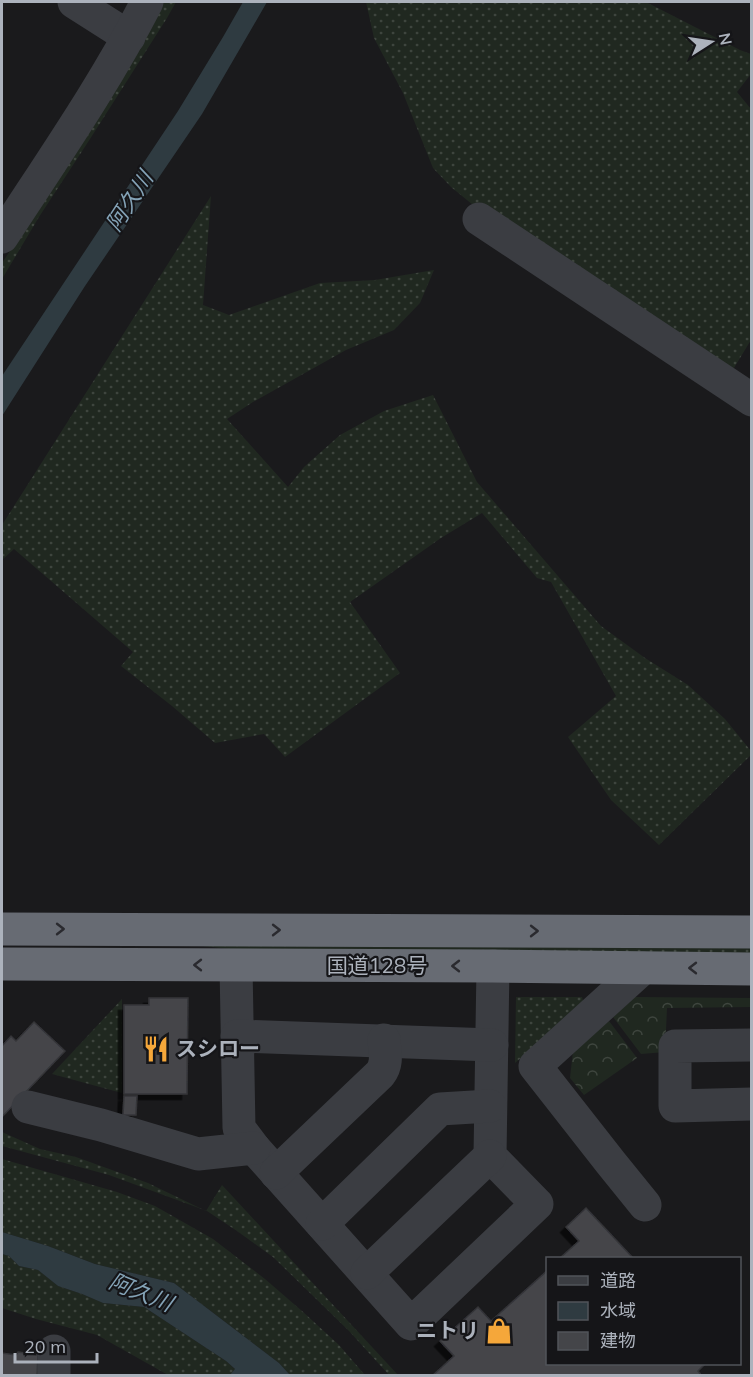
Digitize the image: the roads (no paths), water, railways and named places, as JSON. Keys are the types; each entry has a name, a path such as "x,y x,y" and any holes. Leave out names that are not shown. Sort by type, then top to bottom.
{"highway":[{"name":"国道128号","path":"2,929 752,932"},
{"name":"国道128号","path":"2,964 752,969"}],"street":[{"path":"74,2 129,37"},
{"path":"2,237 91,100 147,2"},
{"path":"479,219 752,400"},
{"path":"236,966 239,1128 254,1148 411,1324 537,1204 490,1156 493,966"},
{"path":"643,968 535,1066 645,1205"},
{"path":"237,1036 492,1045"},
{"path":"276,1173 385,1068 384,1041"},
{"path":"752,1045 675,1046 675,1106 752,1104"},
{"path":"322,1224 440,1109 490,1106"},
{"path":"28,1107 101,1125 198,1154 254,1148"},
{"path":"367,1274 490,1156"}],"water":[{"name":"阿久川","path":"243,2 267,2 202,114 85,286 2,416 2,376 178,111"},
{"name":"阿久川","path":"2,1232 95,1264 174,1283 279,1363 290,1375 230,1375 235,1369 226,1361 144,1307 103,1303 58,1286 38,1270 19,1266 9,1256 2,1254"}],"place":[{"name":"スシロー","path":"156,1049"},
{"name":"ニトリ","path":"499,1331"}]}
